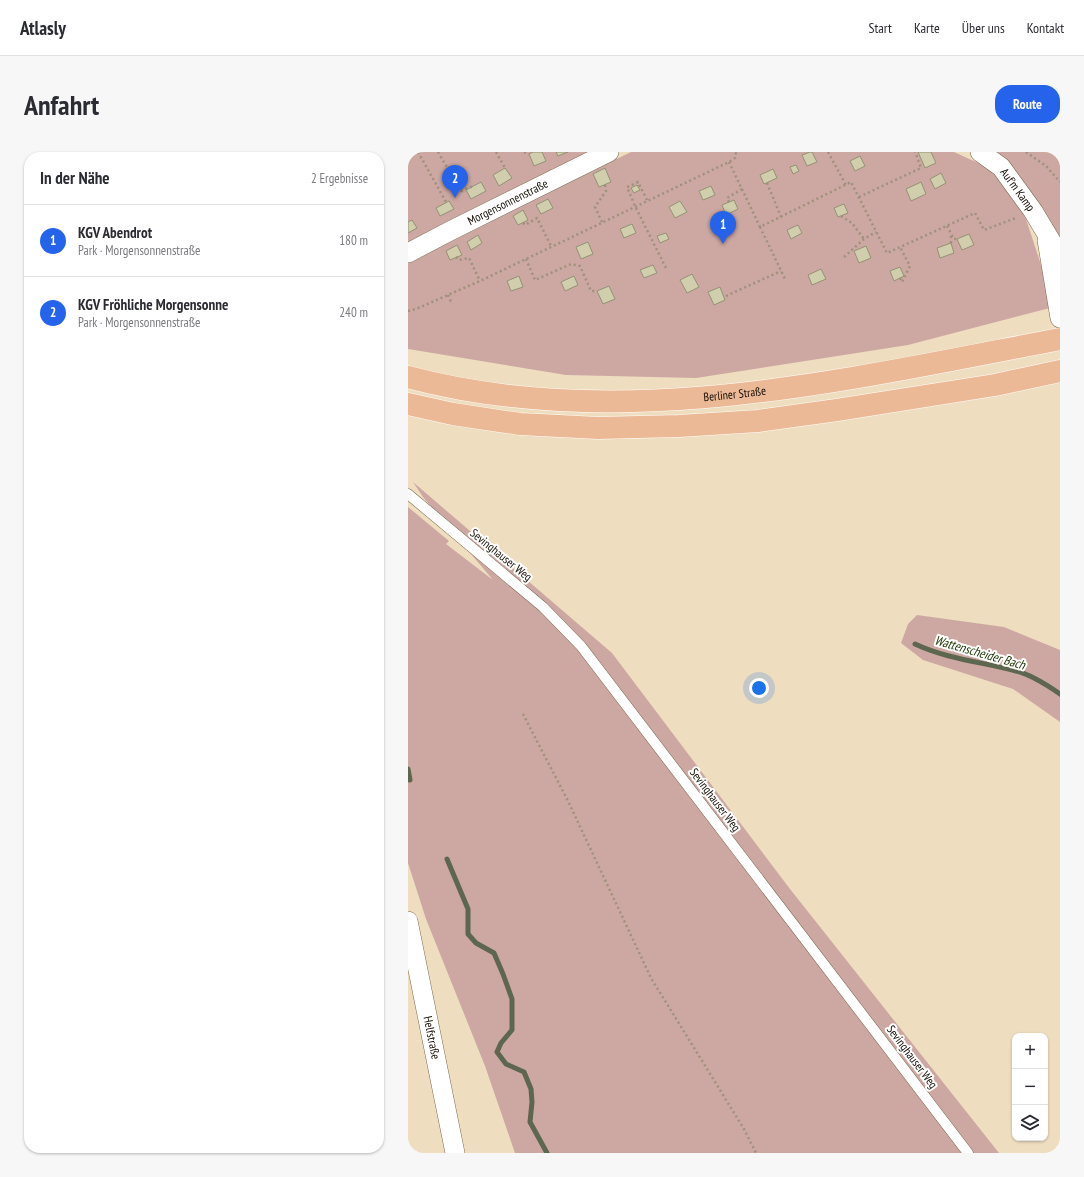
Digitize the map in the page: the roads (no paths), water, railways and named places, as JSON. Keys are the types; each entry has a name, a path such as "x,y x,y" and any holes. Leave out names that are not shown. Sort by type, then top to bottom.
{"main road":[{"name":"Berliner Straße","path":"408,377 482,393 519,397 593,401 668,400 745,394 822,383 1060,339"},
{"path":"408,404 453,414 520,424 598,428 679,426 758,422 995,385 1060,371"}],"street":[{"name":"Morgensonnenstraße","path":"408,253 609,152"},
{"name":"Auf'm Kamp","path":"980,152 1001,167 1033,212 1060,256"},
{"name":"Auf'm Kamp","path":"1046,235 1060,318"},
{"name":"Helfstraße","path":"408,921 455,1153"}],"lane":[{"name":"Sevinghauser Weg","path":"408,494 544,607 581,646 968,1153"}],"waterway":[{"name":"Wattenscheider Bach","path":"915,644 952,657 1028,675 1060,694"},
{"path":"408,769 410,780"},
{"path":"447,859 468,909 468,934 476,943 494,953 512,999 512,1030 501,1043 497,1052 506,1064 524,1072 531,1089 532,1102 530,1122 547,1153"}],"place":[{"name":"KGV Fröhliche Morgensonne","path":"455,198"},
{"name":"KGV Abendrot","path":"723,244"}]}
